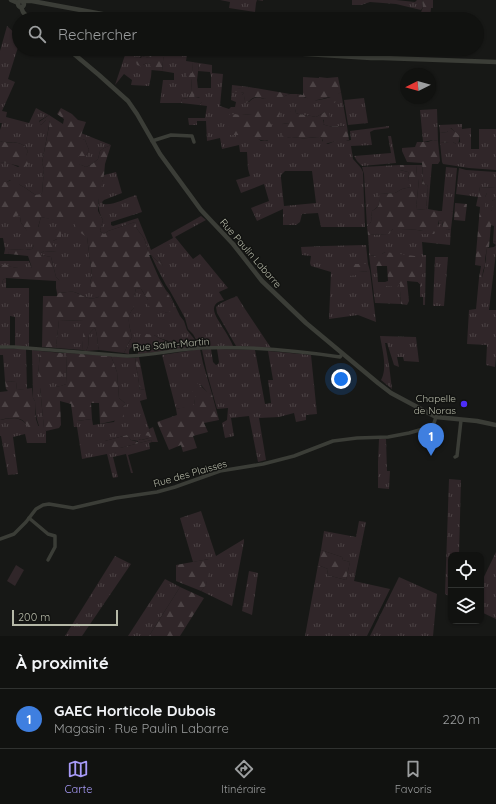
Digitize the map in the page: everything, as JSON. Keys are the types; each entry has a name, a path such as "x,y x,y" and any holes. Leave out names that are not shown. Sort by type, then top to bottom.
{"street":[{"path":"11,0 21,4"},
{"path":"21,4 25,1 32,1 91,12"},
{"path":"21,4 23,12"},
{"name":"Rue Paulin Labarre","path":"77,56 128,101 152,141 201,210 233,244 262,281 306,324 391,393 429,414 496,425"},
{"path":"346,56 496,62"},
{"path":"152,141 171,135 192,136 194,142"},
{"name":"Rue Saint-Martin","path":"0,348 14,347 136,356 192,349 233,348 311,353 340,357 342,354"},
{"name":"Rue des Plaisses","path":"0,540 14,534 36,509 42,505 49,504 73,508 111,499 168,489 220,471 263,464 294,456 333,441 357,438 388,437 405,434 430,426 434,423 436,416"},
{"path":"455,457 457,456 461,420"},
{"path":"29,518 48,534 55,536 55,547 48,560"}],"green space":[{"path":"220,0 257,0 255,12 229,8 230,2"},
{"path":"352,0 396,0 415,2 417,0 422,0 423,7 421,10 396,4 370,2 361,5 352,5"},
{"path":"422,0 433,0 433,8 431,8 431,12 421,12 423,7"},
{"path":"7,26 12,31 12,56 15,56 8,79 15,82 2,111 7,112 6,117 29,123 36,108 49,115 39,121 41,125 46,120 50,120 42,163 44,169 42,193 38,195 10,180 7,182 0,182 0,162 9,163 18,167 27,161 26,156 28,151 19,143 0,141 0,130 2,123 0,123 0,51"},
{"path":"125,56 142,56 139,58 135,57 136,62 140,66 140,77 143,65 147,63 152,64 149,86 131,85 132,80 124,74 115,85"},
{"path":"142,56 149,58 150,56 164,56 162,71 151,70 151,64 147,63 143,65 143,78 140,78 140,66 133,61 135,57 141,58"},
{"path":"164,56 187,56 186,61 193,62 191,92 188,98 182,99 181,103 160,103 163,80 174,80 174,73 162,71"},
{"path":"193,62 212,65 212,73 223,74 220,106 229,109 231,107 235,107 236,102 231,100 232,85 249,87 247,90 237,88 235,92 244,93 242,96 244,96 245,101 249,102 256,98 265,99 266,97 282,97 290,94 297,94 298,97 320,100 341,92 347,126 332,126 323,124 325,112 316,117 301,115 296,113 295,109 290,112 290,124 282,123 287,138 320,137 322,138 322,141 328,144 335,141 351,140 350,131 389,126 389,128 370,132 372,145 351,146 353,159 363,172 365,227 321,227 318,213 302,214 300,222 296,225 283,225 283,209 257,221 251,208 269,201 264,184 241,193 236,180 250,176 247,152 240,152 239,145 222,149 220,138 207,141 206,121 197,121 197,125 189,125 188,118 205,118 207,106 199,105 202,102 199,97 194,96 198,88 211,88 210,72 198,71 199,64","holes":["252,114 268,141 261,141 253,135 242,115","285,171 312,171 316,203 284,206 281,175"]},
{"path":"193,62 199,64 197,80 198,92 194,96 202,98 202,102 199,105 181,103 182,99 188,98 191,92 192,79 187,78 187,73 192,73"},
{"path":"303,77 338,77 341,92 337,95 337,101 334,103 331,97 311,101 305,97 301,99 298,97 297,94 303,95"},
{"path":"249,87 290,94 282,97 267,97 265,99 255,97 245,103 244,96 242,96 244,93 235,92 235,88 247,89"},
{"path":"364,98 368,123 348,125 344,100"},
{"path":"61,108 72,114 78,120 86,122 80,138 85,140 89,150 86,156 79,156 79,164 86,167 92,164 98,159 100,151 111,145 105,164 98,203 98,211 103,220 100,231 104,234 108,231 135,222 137,229 144,238 148,250 152,251 159,258 164,267 151,255 149,255 159,278 173,303 173,310 167,313 151,308 148,305 148,300 141,289 136,288 134,308 131,311 129,318 129,326 132,337 124,353 99,350 95,328 90,333 88,348 86,351 82,350 84,321 59,320 56,348 42,347 43,296 57,296 57,293 72,292 88,298 99,297 93,292 90,283 92,275 87,237 78,230 74,221 58,221 41,217 38,227 61,229 61,238 53,241 53,245 57,248 57,252 44,251 41,255 51,257 56,277 65,282 64,289 56,288 56,281 6,278 3,280 2,284 0,284 0,268 5,264 8,266 32,268 28,256 9,254 7,249 32,249 34,245 28,243 26,229 21,223 19,215 13,217 10,213 4,214 0,207 0,182 7,182 13,179 34,194 38,195 42,193 44,169 42,163 50,121 46,120 41,125 39,122 49,115 63,124 64,119 57,114"},
{"path":"276,108 279,110 280,123 271,123 272,139 264,141 257,139 253,135 228,135 230,114 252,114 260,110"},
{"path":"292,108 295,109 296,113 301,115 316,117 325,112 329,113 330,117 323,120 323,124 332,126 347,126 349,140 323,143 322,138 320,137 291,137 287,138 286,142 283,143 282,123 289,124 290,112"},
{"path":"437,109 438,141 433,140 423,142 420,110"},
{"path":"462,124 462,129 471,128 471,149 479,149 479,129 496,129 496,170 443,164 440,143 453,142 456,144 460,142 460,136 451,128 447,132 440,133 439,125"},
{"path":"449,127 460,136 458,145 453,142 440,143 440,133 447,132 447,128"},
{"path":"81,133 111,145 100,151 98,159 86,167 79,164 79,156 86,156 89,150 85,140 79,138"},
{"path":"388,136 391,136 396,163 362,166 357,161 354,156 391,153"},
{"path":"433,140 438,141 440,161 438,164 432,164 428,209 439,211 439,214 446,210 453,212 451,229 447,230 443,228 442,221 439,220 434,234 423,234 423,231 416,230 393,229 389,234 368,235 367,227 371,222 372,211 377,208 379,204 379,194 395,193 402,189 411,187 411,182 408,180 408,172 400,170 400,165 417,165 416,175 420,177 416,209 426,210 428,187 427,185 422,184 422,163 407,162 402,148 415,147 417,142 428,142"},
{"path":"0,141 19,143 25,147 28,151 26,156 28,164 25,167 0,162"},
{"path":"400,165 400,170 408,172 409,174 408,180 411,182 411,187 402,189 395,193 380,194 379,204 377,208 372,211 371,222 367,227 364,174 362,167"},
{"path":"417,165 422,165 422,184 427,185 428,187 426,210 416,209 419,179 416,175"},
{"path":"446,167 457,168 453,212 451,211 439,215 439,211 442,211"},
{"path":"459,168 466,170 496,172 496,188 480,187 478,197 456,194"},
{"path":"116,172 122,193 104,200 102,202 103,204 115,203 136,195 142,212 111,222 111,225 113,226 138,218 151,250 173,238 171,233 201,216 206,220 175,237 193,259 200,254 228,288 219,292 224,300 216,304 214,311 233,346 200,347 193,334 188,329 185,318 151,255 163,266 159,258 148,250 144,238 137,229 135,222 108,231 104,234 100,231 103,220 98,203 101,186 104,175"},
{"path":"480,187 496,188 496,193 487,193 485,197 485,219 487,212 492,210 492,201 496,199 496,242 493,241 494,226 491,225 489,247 487,248 482,279 479,278 481,266 475,265 480,207 476,206"},
{"path":"487,193 496,193 496,199 492,201 492,210 485,220 485,197"},
{"path":"455,203 467,204 465,221 454,220"},
{"path":"0,207 10,213 19,215 21,223 26,229 34,245 32,249 8,249 9,254 4,254 5,249 3,238 0,238"},
{"path":"41,217 62,221 74,221 87,237 92,275 90,283 99,297 88,298 72,292 57,293 56,288 64,288 56,277 51,257 41,255 41,253 44,251 57,252 53,245 53,241 57,239 38,228"},
{"path":"439,220 442,221 442,225 447,230 451,229 450,245 422,242 423,255 426,255 425,305 423,305 423,297 420,297 420,287 422,286 385,252 379,254 379,250 369,250 368,235 388,234 393,229 419,230 423,231 423,234 439,224"},
{"path":"366,245 368,264 352,264 358,272 370,271 376,322 358,315 329,319 331,272 311,266 311,256 302,255 301,247"},
{"path":"496,245 489,310 496,310 495,367 486,365 487,345 467,344 469,310 476,309 479,278 482,278 487,248 494,247"},
{"path":"369,250 379,250 379,254 385,252 422,257 422,286 420,287 418,282 407,281 409,301 407,305 401,304 400,284 398,287 385,286 385,282 388,281 387,266 376,266 376,256 369,255"},
{"path":"369,255 376,256 378,282 385,282 385,286 400,284 401,304 375,303"},
{"path":"435,257 448,257 444,306 433,306"},
{"path":"0,261 29,261 32,268 15,268 5,265 1,266 0,268"},
{"path":"352,264 368,264 370,271 359,272 357,275 349,276"},
{"path":"6,278 6,288 29,288 29,347 15,346 15,317 10,316 10,346 0,346 0,284 2,284 3,280"},
{"path":"136,288 141,289 148,300 148,305 167,313 173,303 165,289 170,295 184,321 187,330 196,341 198,347 180,349 169,341 154,335 147,346 155,347 163,351 138,354 138,350 135,346 130,348 129,354 124,353 132,337 129,318 131,311 134,308"},
{"path":"237,296 271,348 236,346 217,313 216,307"},
{"path":"59,320 85,321 82,350 56,348"},
{"path":"95,328 99,350 86,351 88,348 90,333"},
{"path":"146,334 154,335 169,341 178,345 180,349 163,351 147,346 143,336"},
{"path":"380,336 416,337 419,362 404,361 403,357 397,357 399,367 394,365 387,343 385,343 392,389 381,380 384,364"},
{"path":"0,349 26,349 27,389 17,390 16,382 5,381 3,355 0,355"},
{"path":"200,349 212,394 208,393 201,385 195,393 194,406 176,409 162,355"},
{"path":"211,349 213,362 216,365 219,362 217,349 255,350 265,404 271,403 268,380 273,380 268,351 311,355 317,414 306,415 306,420 296,422 294,413 279,417 259,418 266,460 258,462 249,416 231,418 234,436 225,438 222,423 227,420 228,408 217,409 202,350"},
{"path":"32,350 40,351 38,377 62,376 62,353 67,353 66,384 57,387 40,388 44,428 46,431 46,443 27,443 25,434 13,437 18,474 8,475 0,436 0,420 11,418 18,419 24,421 26,424 39,426 35,401 33,398"},
{"path":"40,351 62,353 62,376 56,380 38,377"},
{"path":"67,353 111,356 117,372 119,398 126,404 122,407 124,416 122,419 100,424 99,403 91,403 92,419 77,421 77,427 74,427 71,404 60,401 61,425 59,428 46,431 44,429 40,387 57,387 66,384"},
{"path":"111,356 135,358 140,390 145,389 147,399 140,401 150,432 145,432 149,438 139,439 138,441 131,440 127,435 105,441 116,453 120,448 151,440 152,442 149,443 150,449 128,455 133,473 131,473 126,454 113,457 118,477 113,478 107,454 82,459 77,427 77,421 92,419 93,425 114,422 122,407 126,404 119,398 117,372"},
{"path":"139,357 145,389 140,390 135,358"},
{"path":"5,381 16,382 17,390 32,388 38,430 34,431 29,429 25,422 20,419 10,418 0,420 0,392 8,391 6,389"},
{"path":"194,382 212,394 219,420 204,423 208,432 193,436 197,448 183,452 181,445 169,450 157,422 177,415 176,409 194,405 195,393 190,387"},
{"path":"153,427 158,442 152,442 151,440 120,448 121,452 116,454 115,452 107,454 105,441 127,435 131,440 138,442 138,439 142,440 149,438 149,436 144,435 145,432 150,432 149,429"},
{"path":"379,439 386,439 387,471 390,471 389,489 378,488"},
{"path":"449,479 461,480 459,552 448,552 448,596 445,594"},
{"path":"201,511 216,556 244,539 232,606 201,591 206,585 209,559 193,562 180,518"},
{"path":"359,521 366,522 354,581 390,589 367,636 305,636 318,565 328,569 327,575 346,580 350,562 343,560 342,557 321,550 324,531 356,537"},
{"path":"321,550 342,557 343,560 350,562 346,580 327,575 328,569 318,565"},
{"path":"496,552 496,619 484,613 484,577"},
{"path":"115,556 131,564 82,636 65,636"},
{"path":"209,559 211,564 206,585 201,591 176,581 176,565"},
{"path":"16,565 24,570 15,586 7,581"},
{"path":"249,571 258,573 252,615 242,611"},
{"path":"399,577 437,594 433,636 370,636"},
{"path":"165,579 180,587 149,636 128,636"},
{"path":"180,587 204,598 180,636 149,636"}],"place":[{"name":"Chapelle de Noras","path":"464,404"},
{"name":"GAEC Horticole Dubois","path":"431,456"}]}
